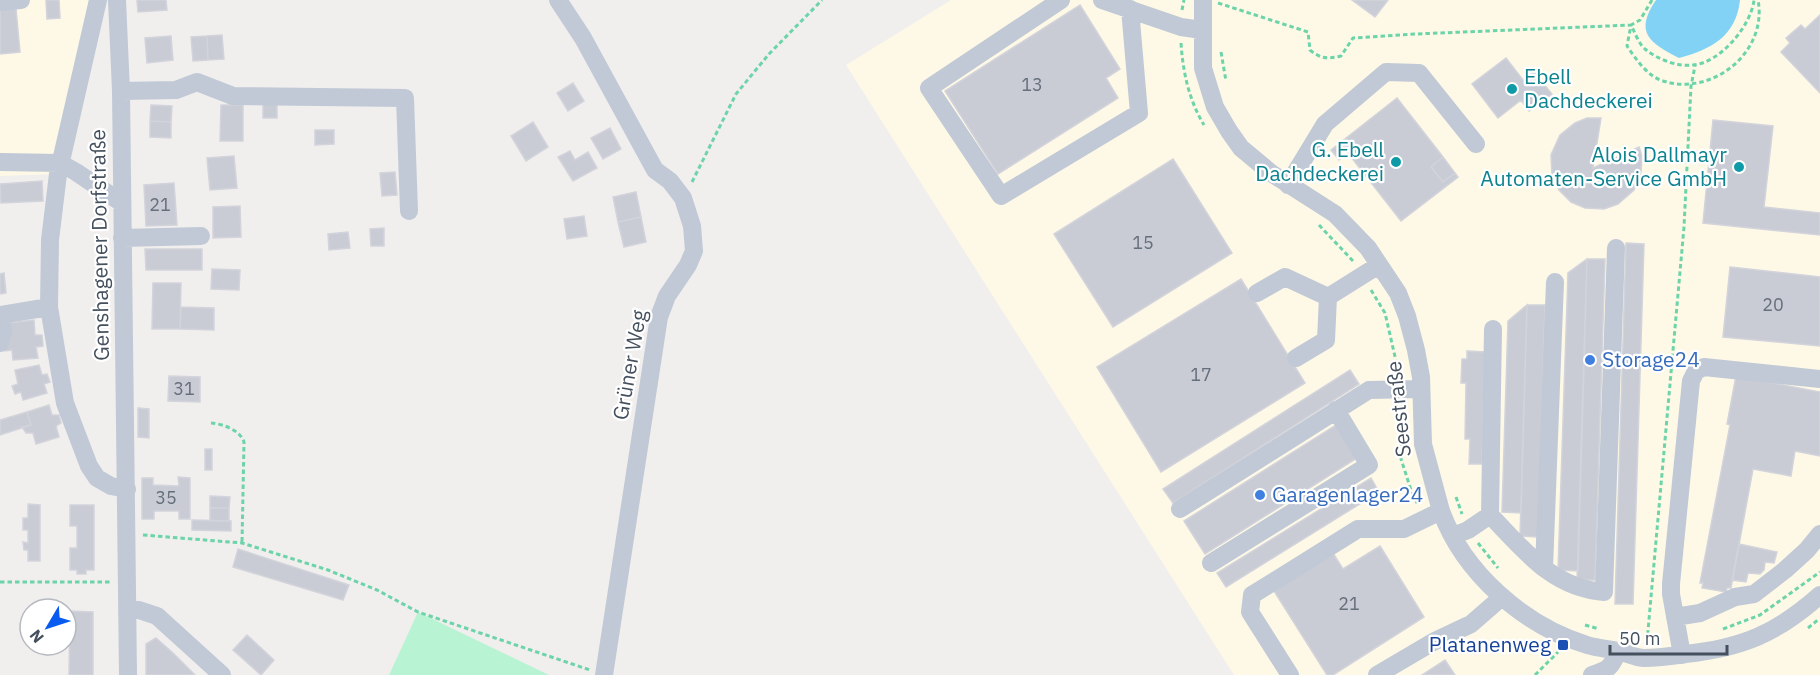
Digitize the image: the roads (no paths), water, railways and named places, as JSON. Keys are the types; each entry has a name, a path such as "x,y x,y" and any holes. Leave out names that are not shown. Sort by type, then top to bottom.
{"street":[{"path":"0,2 21,0"},
{"name":"Genshagener Dorfstraße","path":"98,0 60,163 50,240 49,307 65,403 90,466 97,478 111,486 127,489"},
{"name":"Genshagener Dorfstraße","path":"117,0 121,91 128,675"},
{"name":"Grüner Weg","path":"558,0 584,38 655,170 670,181 682,198 692,226 694,251 688,265 667,296 659,317 598,673"},
{"path":"1061,0 929,88 1001,196 1139,113 1130,9"},
{"path":"1102,0 1181,27 1202,30"},
{"name":"Seestraße","path":"1215,1 1202,30 1203,68 1215,107 1241,148 1288,185 1335,214 1368,248 1398,293 1416,350 1421,377 1423,444 1440,511 1461,533 1470,564 1502,597 1524,614 1556,633 1588,646 1643,658 1680,647 1734,647 1759,637 1798,614 1820,595"},
{"path":"1288,185 1325,124 1386,72 1419,73 1476,144"},
{"path":"121,91 176,90 197,82 233,96 405,98 409,211"},
{"path":"0,162 60,163 122,203"},
{"path":"122,238 201,236"},
{"path":"1493,329 1490,515 1553,577 1586,591 1604,592 1616,248"},
{"path":"1328,297 1379,265"},
{"path":"1257,293 1285,277 1328,297"},
{"path":"1544,568 1556,282"},
{"path":"1296,358 1326,340 1328,297"},
{"path":"0,344 3,331 0,315 49,307"},
{"path":"1680,647 1671,584 1691,381 1696,371 1704,367 1820,379"},
{"path":"1180,509 1369,390 1421,389"},
{"path":"1211,563 1369,465 1336,410"},
{"path":"1290,675 1250,612 1252,595 1358,529 1404,529 1440,511"},
{"path":"1461,533 1490,515"},
{"path":"1675,617 1700,613 1735,597 1754,594 1785,570 1807,550 1820,534"},
{"path":"1377,675 1433,642 1471,624 1502,597"},
{"path":"129,610 139,610 157,616 222,675"},
{"path":"1592,675 1612,665 1618,651"}],"water":[{"path":"1656,0 1740,0 1738,12 1728,32 1712,45 1679,58 1660,47 1648,35 1646,20"}],"place":[{"name":"Ebell Dachdeckerei","path":"1512,89"},
{"name":"G. Ebell Dachdeckerei","path":"1396,162"},
{"name":"Alois Dallmayr Automaten-Service GmbH","path":"1739,167"},
{"name":"Storage24","path":"1590,360"},
{"name":"Garagenlager24","path":"1260,495"},
{"name":"Platanenweg","path":"1563,645"}]}
